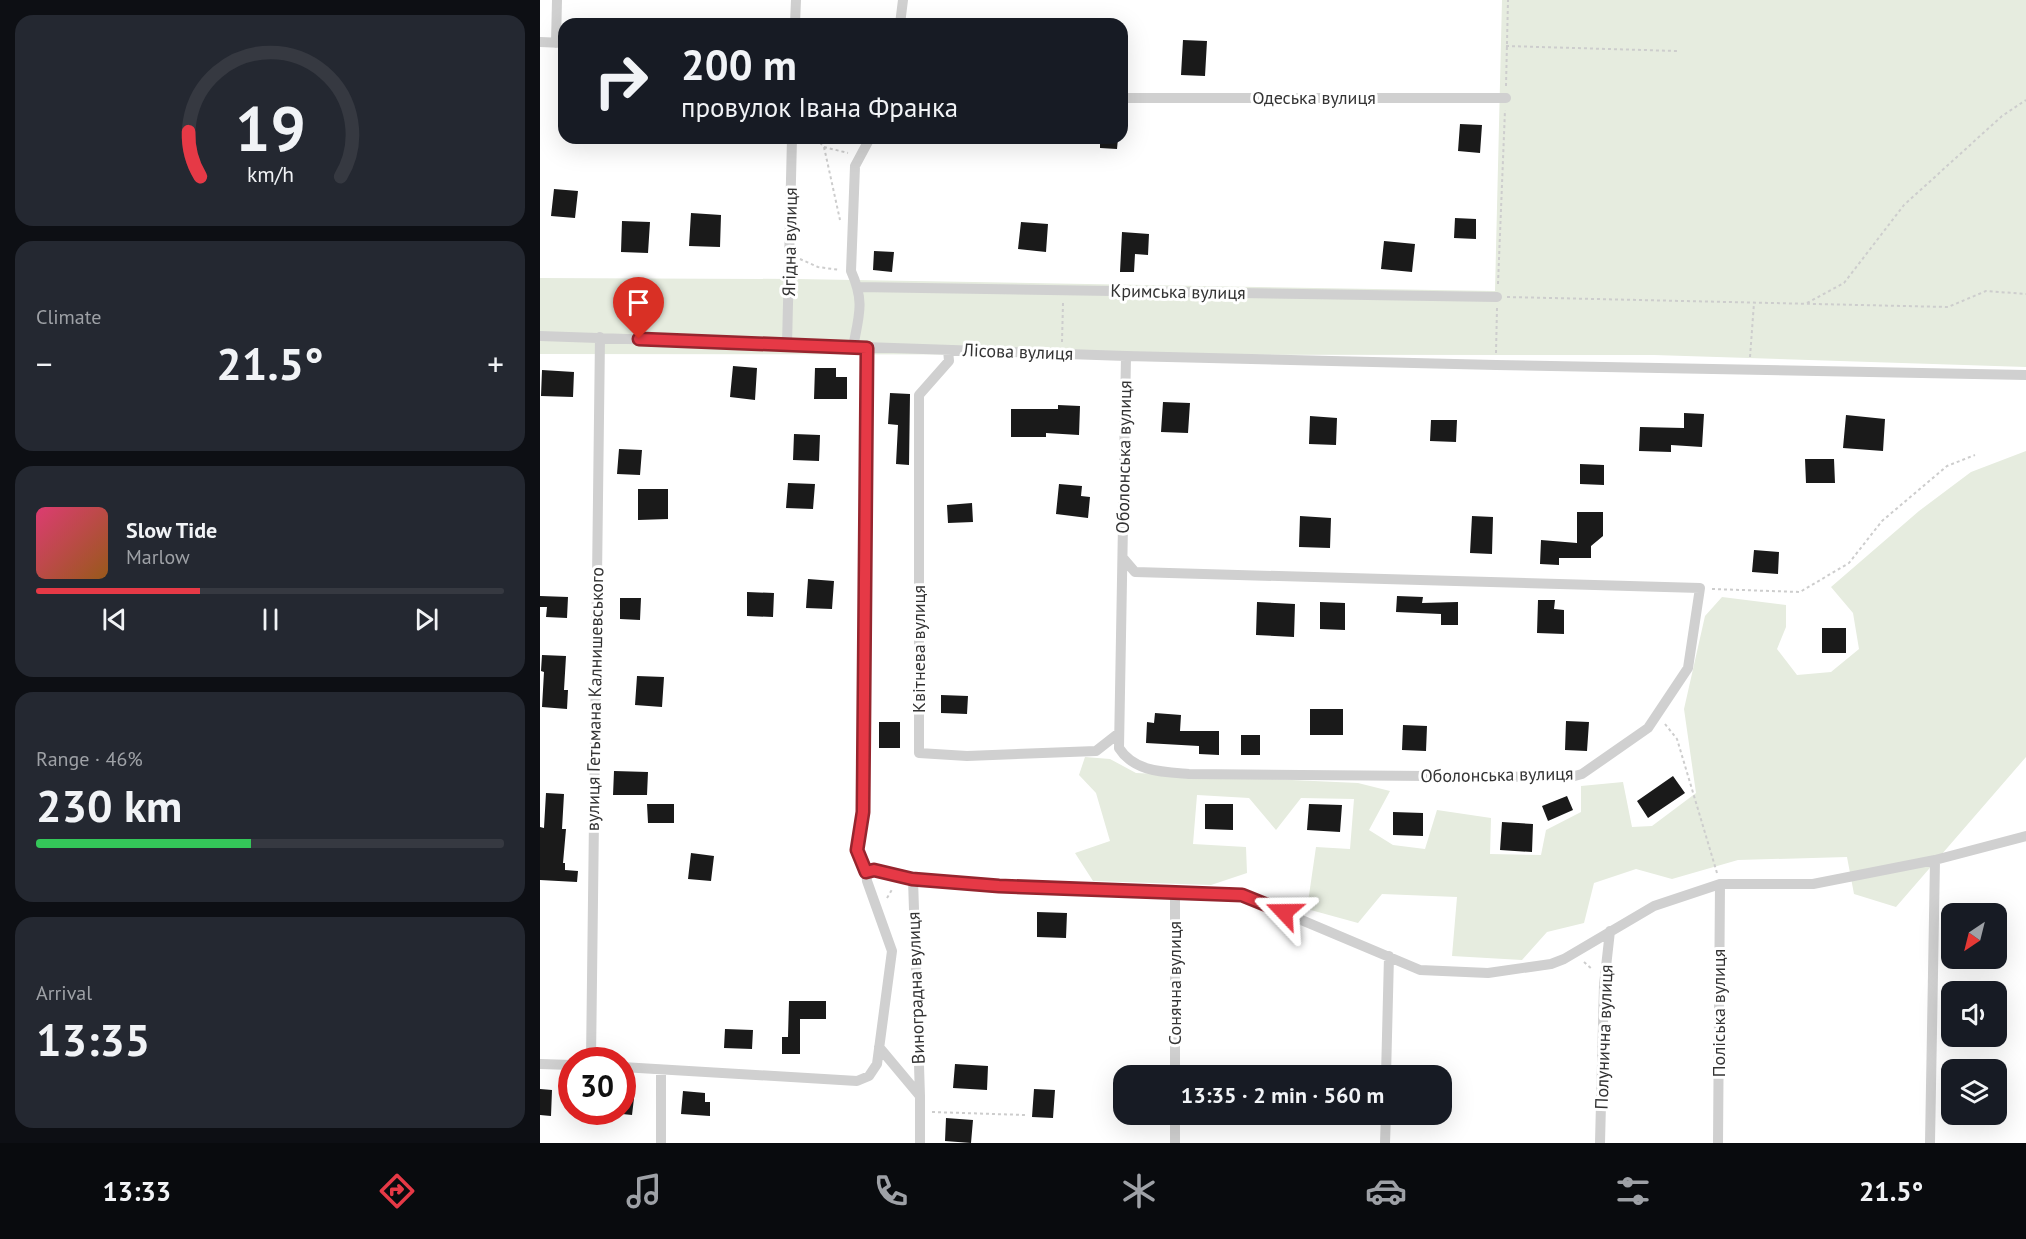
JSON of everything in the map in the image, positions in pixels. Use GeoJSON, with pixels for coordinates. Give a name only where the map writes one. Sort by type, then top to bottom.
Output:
{"type":"FeatureCollection","features":[{"type":"Feature","properties":{"kind":"street"},"geometry":{"type":"LineString","coordinates":[[557,0],[558,18]]}},
{"type":"Feature","properties":{"kind":"street"},"geometry":{"type":"LineString","coordinates":[[795,18],[796,0]]}},
{"type":"Feature","properties":{"kind":"street"},"geometry":{"type":"LineString","coordinates":[[901,18],[903,0]]}},
{"type":"Feature","properties":{"kind":"street"},"geometry":{"type":"LineString","coordinates":[[540,42],[558,43]]}},
{"type":"Feature","properties":{"kind":"street","name":"Одеська вулиця"},"geometry":{"type":"LineString","coordinates":[[1128,98],[1506,98]]}},
{"type":"Feature","properties":{"kind":"street","name":"Ягідна вулиця"},"geometry":{"type":"LineString","coordinates":[[787,345],[792,144]]}},
{"type":"Feature","properties":{"kind":"street"},"geometry":{"type":"LineString","coordinates":[[853,347],[861,305],[858,287],[851,271],[855,166],[867,144]]}},
{"type":"Feature","properties":{"kind":"street","name":"Кримська вулиця"},"geometry":{"type":"LineString","coordinates":[[858,287],[1497,297]]}},
{"type":"Feature","properties":{"kind":"street","name":"Лісова вулиця"},"geometry":{"type":"LineString","coordinates":[[540,336],[1126,356],[2026,375]]}},
{"type":"Feature","properties":{"kind":"street","name":"вулиця Гетьмана Калнишевського"},"geometry":{"type":"LineString","coordinates":[[591,1047],[600,337]]}},
{"type":"Feature","properties":{"kind":"street"},"geometry":{"type":"LineString","coordinates":[[636,1068],[857,1081],[869,1077],[877,1064],[892,951],[857,850],[863,812],[867,348]]}},
{"type":"Feature","properties":{"kind":"street","name":"Квітнева вулиця"},"geometry":{"type":"LineString","coordinates":[[948,350],[949,361],[919,395],[919,753],[968,756],[1096,751],[1119,733]]}},
{"type":"Feature","properties":{"kind":"street","name":"Оболонська вулиця"},"geometry":{"type":"LineString","coordinates":[[1123,558],[1136,572],[1700,588],[1688,668],[1648,728],[1589,770],[1571,777],[1189,774],[1158,771],[1133,764],[1124,757],[1119,748],[1126,356]]}},
{"type":"Feature","properties":{"kind":"street"},"geometry":{"type":"LineString","coordinates":[[866,872],[874,870],[908,878],[999,886],[1242,895],[1420,970],[1488,972],[1551,964],[1564,959],[1654,906],[1720,884],[1813,884],[1935,860],[2026,836]]}},
{"type":"Feature","properties":{"kind":"street"},"geometry":{"type":"LineString","coordinates":[[1930,1143],[1935,860]]}},
{"type":"Feature","properties":{"kind":"street","name":"Виноградна вулиця"},"geometry":{"type":"LineString","coordinates":[[908,878],[920,1096],[920,1143]]}},
{"type":"Feature","properties":{"kind":"street","name":"Поліська вулиця"},"geometry":{"type":"LineString","coordinates":[[1718,1143],[1720,884]]}},
{"type":"Feature","properties":{"kind":"street","name":"Сонячна вулиця"},"geometry":{"type":"LineString","coordinates":[[1175,891],[1175,1065]]}},
{"type":"Feature","properties":{"kind":"street","name":"Полунична вулиця"},"geometry":{"type":"LineString","coordinates":[[1600,1143],[1604,985],[1610,931]]}},
{"type":"Feature","properties":{"kind":"street"},"geometry":{"type":"LineString","coordinates":[[1386,1065],[1389,956]]}},
{"type":"Feature","properties":{"kind":"street","name":"Виноградна вулиця"},"geometry":{"type":"LineString","coordinates":[[879,1047],[920,1096]]}},
{"type":"Feature","properties":{"kind":"street"},"geometry":{"type":"LineString","coordinates":[[540,1064],[558,1065]]}},
{"type":"Feature","properties":{"kind":"street"},"geometry":{"type":"LineString","coordinates":[[661,1070],[661,1143]]}},
{"type":"Feature","properties":{"kind":"street"},"geometry":{"type":"LineString","coordinates":[[1175,1125],[1175,1143]]}},
{"type":"Feature","properties":{"kind":"street"},"geometry":{"type":"LineString","coordinates":[[1385,1143],[1386,1125]]}},
{"type":"Feature","properties":{"kind":"path"},"geometry":{"type":"LineString","coordinates":[[1496,365],[1508,0]]}},
{"type":"Feature","properties":{"kind":"path"},"geometry":{"type":"LineString","coordinates":[[1506,46],[1677,51]]}},
{"type":"Feature","properties":{"kind":"path"},"geometry":{"type":"LineString","coordinates":[[1804,304],[1844,283],[1904,205],[2002,116],[2026,100]]}},
{"type":"Feature","properties":{"kind":"path"},"geometry":{"type":"LineString","coordinates":[[821,144],[824,147],[841,226]]}},
{"type":"Feature","properties":{"kind":"path"},"geometry":{"type":"LineString","coordinates":[[824,147],[860,156]]}},
{"type":"Feature","properties":{"kind":"path"},"geometry":{"type":"LineString","coordinates":[[789,254],[818,267],[851,271]]}},
{"type":"Feature","properties":{"kind":"path"},"geometry":{"type":"LineString","coordinates":[[1062,354],[1063,290]]}},
{"type":"Feature","properties":{"kind":"path"},"geometry":{"type":"LineString","coordinates":[[1497,297],[1948,307],[1986,291],[2026,294]]}},
{"type":"Feature","properties":{"kind":"path"},"geometry":{"type":"LineString","coordinates":[[1749,369],[1754,303]]}},
{"type":"Feature","properties":{"kind":"path"},"geometry":{"type":"LineString","coordinates":[[1700,588],[1800,592],[1849,563],[1882,521],[1947,466],[1975,455]]}},
{"type":"Feature","properties":{"kind":"path"},"geometry":{"type":"LineString","coordinates":[[1657,714],[1677,739],[1720,884]]}},
{"type":"Feature","properties":{"kind":"path"},"geometry":{"type":"LineString","coordinates":[[886,907],[887,896],[908,878]]}},
{"type":"Feature","properties":{"kind":"path"},"geometry":{"type":"LineString","coordinates":[[1564,959],[1581,960],[1604,985]]}},
{"type":"Feature","properties":{"kind":"path"},"geometry":{"type":"LineString","coordinates":[[920,1112],[1025,1115]]}},
{"type":"Feature","properties":{"kind":"shaded area"},"geometry":{"type":"Polygon","coordinates":[[[1502,0],[2026,0],[2026,367],[1654,355],[540,354],[540,278],[796,279],[1495,291],[1502,0]]]}},
{"type":"Feature","properties":{"kind":"shaded area"},"geometry":{"type":"Polygon","coordinates":[[[2026,451],[2026,757],[1896,907],[1854,894],[1847,857],[1738,860],[1672,879],[1636,869],[1594,883],[1584,923],[1547,932],[1522,960],[1452,956],[1457,897],[1382,894],[1358,923],[1307,909],[1316,847],[1350,849],[1354,799],[1301,798],[1276,830],[1249,798],[1197,795],[1193,844],[1246,847],[1247,873],[1211,885],[1093,881],[1075,853],[1110,841],[1096,793],[1079,775],[1085,757],[1110,759],[1136,773],[1358,783],[1390,791],[1369,830],[1393,845],[1425,849],[1437,810],[1491,818],[1490,854],[1541,855],[1546,830],[1581,812],[1581,786],[1623,782],[1632,827],[1652,826],[1696,793],[1684,709],[1705,616],[1722,597],[1786,605],[1786,627],[1777,649],[1797,675],[1831,672],[1859,649],[1853,613],[1831,587],[1919,511],[1971,472],[2026,451]]]}},
{"type":"Feature","properties":{"kind":"building"},"geometry":{"type":"Polygon","coordinates":[[[1183,40],[1207,41],[1205,76],[1181,75],[1183,40]]]}},
{"type":"Feature","properties":{"kind":"building"},"geometry":{"type":"Polygon","coordinates":[[[1460,124],[1482,125],[1480,153],[1458,151],[1460,124]]]}},
{"type":"Feature","properties":{"kind":"building"},"geometry":{"type":"Polygon","coordinates":[[[1100,144],[1117,144],[1117,149],[1100,148],[1100,144]]]}},
{"type":"Feature","properties":{"kind":"building"},"geometry":{"type":"Polygon","coordinates":[[[554,189],[578,191],[575,218],[551,216],[554,189]]]}},
{"type":"Feature","properties":{"kind":"building"},"geometry":{"type":"Polygon","coordinates":[[[691,213],[721,215],[720,247],[689,246],[691,213]]]}},
{"type":"Feature","properties":{"kind":"building"},"geometry":{"type":"Polygon","coordinates":[[[1455,218],[1476,219],[1476,239],[1454,238],[1455,218]]]}},
{"type":"Feature","properties":{"kind":"building"},"geometry":{"type":"Polygon","coordinates":[[[622,221],[650,222],[648,253],[621,252],[622,221]]]}},
{"type":"Feature","properties":{"kind":"building"},"geometry":{"type":"Polygon","coordinates":[[[1021,222],[1048,224],[1046,252],[1018,249],[1021,222]]]}},
{"type":"Feature","properties":{"kind":"building"},"geometry":{"type":"Polygon","coordinates":[[[1122,232],[1149,234],[1148,255],[1135,254],[1134,272],[1120,272],[1122,232]]]}},
{"type":"Feature","properties":{"kind":"building"},"geometry":{"type":"Polygon","coordinates":[[[1384,241],[1415,244],[1412,272],[1381,269],[1384,241]]]}},
{"type":"Feature","properties":{"kind":"building"},"geometry":{"type":"Polygon","coordinates":[[[874,251],[894,252],[892,272],[873,270],[874,251]]]}},
{"type":"Feature","properties":{"kind":"building"},"geometry":{"type":"Polygon","coordinates":[[[733,366],[757,368],[755,400],[730,397],[733,366]]]}},
{"type":"Feature","properties":{"kind":"building"},"geometry":{"type":"Polygon","coordinates":[[[815,368],[836,368],[836,377],[847,377],[847,399],[814,399],[815,368]]]}},
{"type":"Feature","properties":{"kind":"building"},"geometry":{"type":"Polygon","coordinates":[[[542,370],[574,372],[573,397],[541,396],[542,370]]]}},
{"type":"Feature","properties":{"kind":"building"},"geometry":{"type":"Polygon","coordinates":[[[890,393],[910,394],[909,465],[896,464],[898,425],[888,424],[890,393]]]}},
{"type":"Feature","properties":{"kind":"building"},"geometry":{"type":"Polygon","coordinates":[[[1163,402],[1190,403],[1188,433],[1161,432],[1163,402]]]}},
{"type":"Feature","properties":{"kind":"building"},"geometry":{"type":"Polygon","coordinates":[[[1058,405],[1080,406],[1079,435],[1046,433],[1046,437],[1011,437],[1011,409],[1058,409],[1058,405]]]}},
{"type":"Feature","properties":{"kind":"building"},"geometry":{"type":"Polygon","coordinates":[[[1684,413],[1704,414],[1702,447],[1671,445],[1671,452],[1639,451],[1640,427],[1684,428],[1684,413]]]}},
{"type":"Feature","properties":{"kind":"building"},"geometry":{"type":"Polygon","coordinates":[[[1846,415],[1885,419],[1883,451],[1843,448],[1846,415]]]}},
{"type":"Feature","properties":{"kind":"building"},"geometry":{"type":"Polygon","coordinates":[[[1310,416],[1337,418],[1336,445],[1309,444],[1310,416]]]}},
{"type":"Feature","properties":{"kind":"building"},"geometry":{"type":"Polygon","coordinates":[[[1431,420],[1457,420],[1456,442],[1430,441],[1431,420]]]}},
{"type":"Feature","properties":{"kind":"building"},"geometry":{"type":"Polygon","coordinates":[[[794,434],[820,435],[819,461],[793,460],[794,434]]]}},
{"type":"Feature","properties":{"kind":"building"},"geometry":{"type":"Polygon","coordinates":[[[619,449],[642,450],[640,475],[617,474],[619,449]]]}},
{"type":"Feature","properties":{"kind":"building"},"geometry":{"type":"Polygon","coordinates":[[[1805,459],[1834,459],[1835,483],[1806,483],[1805,459]]]}},
{"type":"Feature","properties":{"kind":"building"},"geometry":{"type":"Polygon","coordinates":[[[1580,464],[1604,465],[1604,485],[1580,484],[1580,464]]]}},
{"type":"Feature","properties":{"kind":"building"},"geometry":{"type":"Polygon","coordinates":[[[788,483],[815,484],[813,509],[786,508],[788,483]]]}},
{"type":"Feature","properties":{"kind":"building"},"geometry":{"type":"Polygon","coordinates":[[[1059,484],[1082,486],[1081,496],[1090,497],[1088,518],[1056,514],[1059,484]]]}},
{"type":"Feature","properties":{"kind":"building"},"geometry":{"type":"Polygon","coordinates":[[[638,489],[668,489],[668,519],[638,520],[638,489]]]}},
{"type":"Feature","properties":{"kind":"building"},"geometry":{"type":"Polygon","coordinates":[[[972,503],[973,522],[948,523],[947,505],[972,503]]]}},
{"type":"Feature","properties":{"kind":"building"},"geometry":{"type":"Polygon","coordinates":[[[1577,512],[1603,512],[1603,536],[1591,546],[1591,558],[1559,558],[1559,565],[1540,564],[1541,540],[1577,543],[1577,512]]]}},
{"type":"Feature","properties":{"kind":"building"},"geometry":{"type":"Polygon","coordinates":[[[1300,516],[1331,518],[1330,548],[1299,547],[1300,516]]]}},
{"type":"Feature","properties":{"kind":"building"},"geometry":{"type":"Polygon","coordinates":[[[1472,516],[1493,517],[1492,554],[1470,553],[1472,516]]]}},
{"type":"Feature","properties":{"kind":"building"},"geometry":{"type":"Polygon","coordinates":[[[1754,550],[1779,552],[1778,574],[1752,572],[1754,550]]]}},
{"type":"Feature","properties":{"kind":"building"},"geometry":{"type":"Polygon","coordinates":[[[808,579],[834,581],[832,609],[806,608],[808,579]]]}},
{"type":"Feature","properties":{"kind":"building"},"geometry":{"type":"Polygon","coordinates":[[[747,592],[774,593],[773,617],[747,616],[747,592]]]}},
{"type":"Feature","properties":{"kind":"building"},"geometry":{"type":"Polygon","coordinates":[[[540,596],[568,597],[567,618],[546,617],[547,607],[540,607],[540,596]]]}},
{"type":"Feature","properties":{"kind":"building"},"geometry":{"type":"Polygon","coordinates":[[[1397,596],[1423,597],[1422,603],[1458,602],[1458,625],[1441,625],[1441,614],[1396,612],[1397,596]]]}},
{"type":"Feature","properties":{"kind":"building"},"geometry":{"type":"Polygon","coordinates":[[[620,598],[641,598],[640,620],[620,619],[620,598]]]}},
{"type":"Feature","properties":{"kind":"building"},"geometry":{"type":"Polygon","coordinates":[[[1538,600],[1555,600],[1554,609],[1564,610],[1564,634],[1537,633],[1538,600]]]}},
{"type":"Feature","properties":{"kind":"building"},"geometry":{"type":"Polygon","coordinates":[[[1257,602],[1295,604],[1294,637],[1256,635],[1257,602]]]}},
{"type":"Feature","properties":{"kind":"building"},"geometry":{"type":"Polygon","coordinates":[[[1320,602],[1345,603],[1345,630],[1320,629],[1320,602]]]}},
{"type":"Feature","properties":{"kind":"building"},"geometry":{"type":"Polygon","coordinates":[[[1822,628],[1846,628],[1846,653],[1822,653],[1822,628]]]}},
{"type":"Feature","properties":{"kind":"building"},"geometry":{"type":"Polygon","coordinates":[[[542,655],[566,656],[564,690],[568,690],[567,709],[542,707],[544,672],[541,671],[542,655]]]}},
{"type":"Feature","properties":{"kind":"building"},"geometry":{"type":"Polygon","coordinates":[[[637,676],[664,677],[662,707],[635,705],[637,676]]]}},
{"type":"Feature","properties":{"kind":"building"},"geometry":{"type":"Polygon","coordinates":[[[941,695],[968,696],[967,714],[941,713],[941,695]]]}},
{"type":"Feature","properties":{"kind":"building"},"geometry":{"type":"Polygon","coordinates":[[[1310,709],[1343,709],[1343,735],[1310,735],[1310,709]]]}},
{"type":"Feature","properties":{"kind":"building"},"geometry":{"type":"Polygon","coordinates":[[[1155,713],[1181,715],[1180,731],[1219,731],[1219,755],[1199,754],[1199,746],[1146,743],[1147,722],[1154,723],[1155,713]]]}},
{"type":"Feature","properties":{"kind":"building"},"geometry":{"type":"Polygon","coordinates":[[[1566,721],[1589,722],[1587,751],[1565,750],[1566,721]]]}},
{"type":"Feature","properties":{"kind":"building"},"geometry":{"type":"Polygon","coordinates":[[[879,722],[900,722],[900,748],[879,748],[879,722]]]}},
{"type":"Feature","properties":{"kind":"building"},"geometry":{"type":"Polygon","coordinates":[[[1403,725],[1427,726],[1426,751],[1402,750],[1403,725]]]}},
{"type":"Feature","properties":{"kind":"building"},"geometry":{"type":"Polygon","coordinates":[[[1241,735],[1260,735],[1260,755],[1241,755],[1241,735]]]}},
{"type":"Feature","properties":{"kind":"building"},"geometry":{"type":"Polygon","coordinates":[[[614,771],[648,772],[647,795],[613,795],[614,771]]]}},
{"type":"Feature","properties":{"kind":"building"},"geometry":{"type":"Polygon","coordinates":[[[1673,776],[1685,793],[1648,818],[1637,801],[1673,776]]]}},
{"type":"Feature","properties":{"kind":"building"},"geometry":{"type":"Polygon","coordinates":[[[546,793],[564,794],[562,829],[566,829],[563,863],[565,863],[565,870],[578,871],[577,882],[540,880],[540,827],[544,828],[546,793]]]}},
{"type":"Feature","properties":{"kind":"building"},"geometry":{"type":"Polygon","coordinates":[[[1567,796],[1573,810],[1548,821],[1542,806],[1567,796]]]}},
{"type":"Feature","properties":{"kind":"building"},"geometry":{"type":"Polygon","coordinates":[[[647,804],[674,804],[674,823],[648,823],[647,804]]]}},
{"type":"Feature","properties":{"kind":"building"},"geometry":{"type":"Polygon","coordinates":[[[1205,804],[1233,804],[1233,830],[1205,829],[1205,804]]]}},
{"type":"Feature","properties":{"kind":"building"},"geometry":{"type":"Polygon","coordinates":[[[1309,804],[1342,805],[1340,832],[1307,830],[1309,804]]]}},
{"type":"Feature","properties":{"kind":"building"},"geometry":{"type":"Polygon","coordinates":[[[1393,812],[1423,813],[1423,836],[1393,835],[1393,812]]]}},
{"type":"Feature","properties":{"kind":"building"},"geometry":{"type":"Polygon","coordinates":[[[1502,822],[1533,824],[1532,852],[1500,850],[1502,822]]]}},
{"type":"Feature","properties":{"kind":"building"},"geometry":{"type":"Polygon","coordinates":[[[691,853],[714,856],[711,881],[688,879],[691,853]]]}},
{"type":"Feature","properties":{"kind":"building"},"geometry":{"type":"Polygon","coordinates":[[[1037,912],[1067,913],[1066,938],[1037,937],[1037,912]]]}},
{"type":"Feature","properties":{"kind":"building"},"geometry":{"type":"Polygon","coordinates":[[[789,1001],[826,1001],[826,1019],[800,1019],[800,1054],[782,1054],[782,1037],[788,1037],[789,1001]]]}},
{"type":"Feature","properties":{"kind":"building"},"geometry":{"type":"Polygon","coordinates":[[[725,1029],[753,1030],[752,1049],[724,1048],[725,1029]]]}},
{"type":"Feature","properties":{"kind":"building"},"geometry":{"type":"Polygon","coordinates":[[[955,1064],[988,1066],[987,1090],[953,1088],[955,1064]]]}},
{"type":"Feature","properties":{"kind":"building"},"geometry":{"type":"Polygon","coordinates":[[[540,1089],[552,1090],[551,1116],[540,1115],[540,1089]]]}},
{"type":"Feature","properties":{"kind":"building"},"geometry":{"type":"Polygon","coordinates":[[[1034,1089],[1055,1090],[1053,1118],[1032,1117],[1034,1089]]]}},
{"type":"Feature","properties":{"kind":"building"},"geometry":{"type":"Polygon","coordinates":[[[683,1091],[705,1093],[705,1102],[710,1102],[710,1116],[681,1114],[683,1091]]]}},
{"type":"Feature","properties":{"kind":"building"},"geometry":{"type":"Polygon","coordinates":[[[946,1118],[973,1120],[971,1143],[945,1141],[946,1118]]]}},
{"type":"Feature","properties":{"kind":"route"},"geometry":{"type":"LineString","coordinates":[[639,339],[867,348],[863,812],[857,850],[866,872],[874,870],[912,879],[999,886],[1242,895],[1284,912]]}}]}
